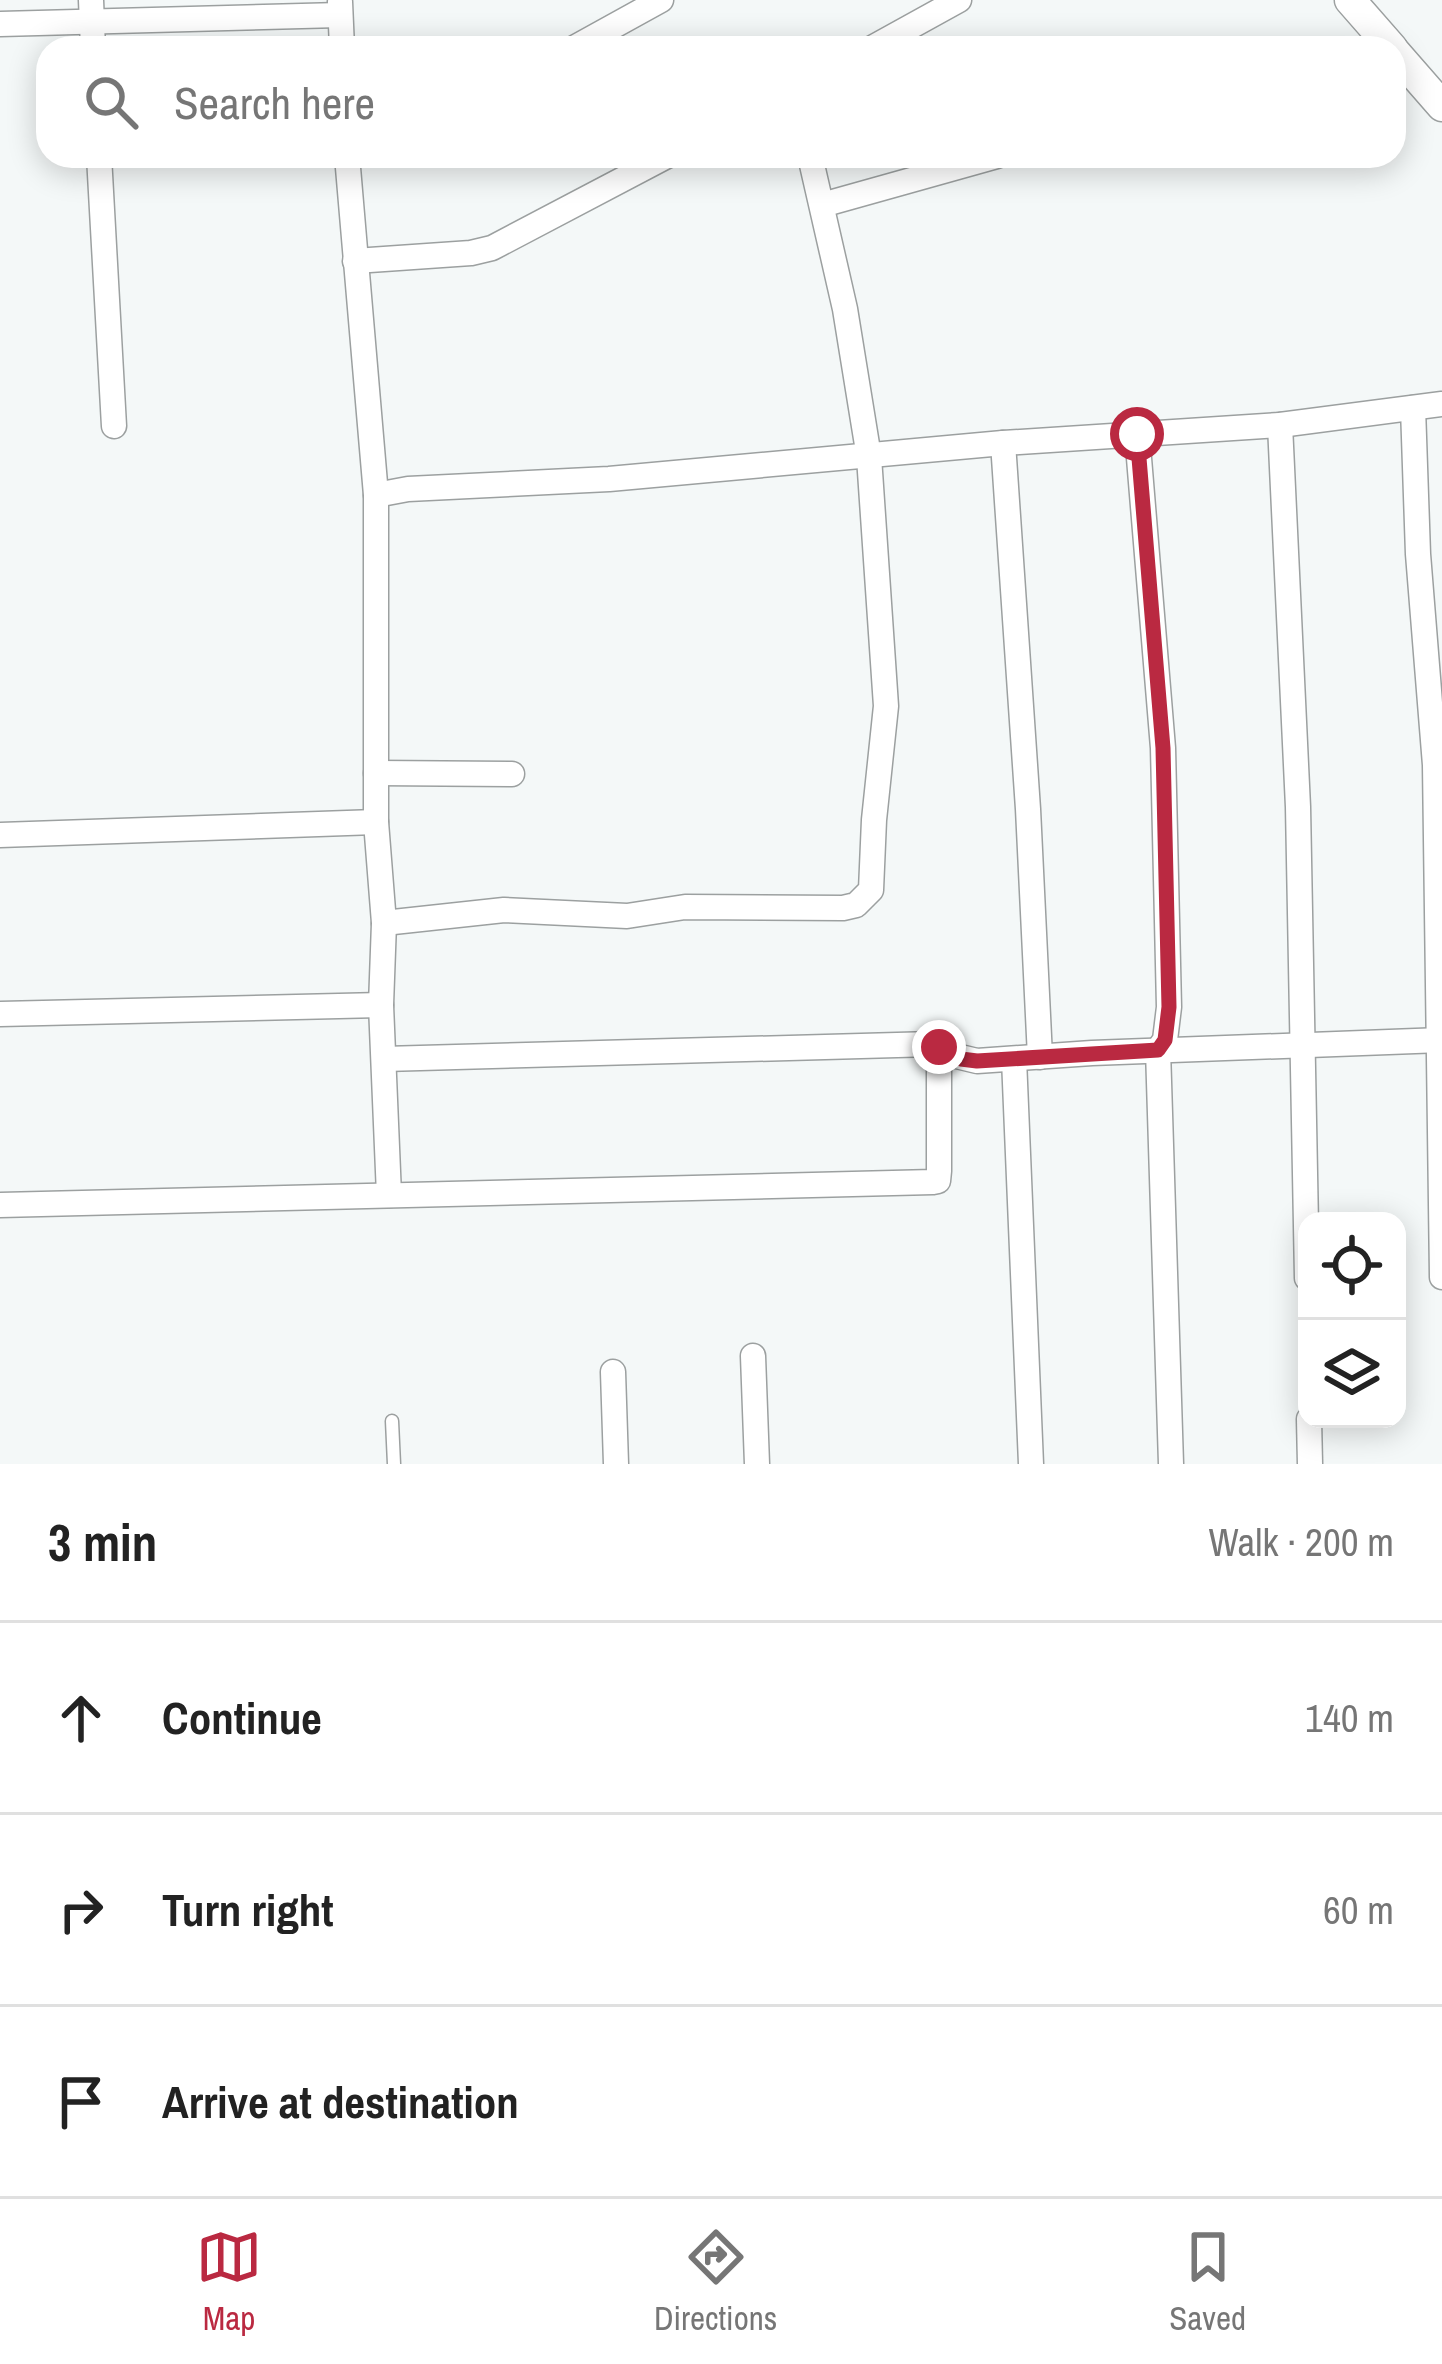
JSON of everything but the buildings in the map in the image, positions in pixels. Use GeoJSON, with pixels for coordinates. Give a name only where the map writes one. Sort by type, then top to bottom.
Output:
{"type":"FeatureCollection","features":[{"type":"Feature","properties":{"kind":"street"},"geometry":{"type":"LineString","coordinates":[[596,36],[662,0]]}},
{"type":"Feature","properties":{"kind":"street"},"geometry":{"type":"LineString","coordinates":[[894,36],[959,0]]}},
{"type":"Feature","properties":{"kind":"street"},"geometry":{"type":"LineString","coordinates":[[1350,0],[1382,36]]}},
{"type":"Feature","properties":{"kind":"street"},"geometry":{"type":"LineString","coordinates":[[0,24],[91,10],[340,8]]}},
{"type":"Feature","properties":{"kind":"street"},"geometry":{"type":"LineString","coordinates":[[1406,64],[1442,106]]}},
{"type":"Feature","properties":{"kind":"street"},"geometry":{"type":"LineString","coordinates":[[100,168],[114,426]]}},
{"type":"Feature","properties":{"kind":"street"},"geometry":{"type":"LineString","coordinates":[[348,168],[376,495],[376,822],[384,922],[389,1196]]}},
{"type":"Feature","properties":{"kind":"street"},"geometry":{"type":"LineString","coordinates":[[355,261],[492,248],[644,168]]}},
{"type":"Feature","properties":{"kind":"street"},"geometry":{"type":"LineString","coordinates":[[384,922],[504,910],[627,916],[685,907],[843,908],[856,905],[871,890],[886,706],[869,457],[844,309],[813,168]]}},
{"type":"Feature","properties":{"kind":"street"},"geometry":{"type":"LineString","coordinates":[[822,205],[955,168]]}},
{"type":"Feature","properties":{"kind":"street"},"geometry":{"type":"LineString","coordinates":[[376,495],[1280,425],[1442,404]]}},
{"type":"Feature","properties":{"kind":"street"},"geometry":{"type":"LineString","coordinates":[[1413,408],[1418,554],[1436,765],[1442,1277]]}},
{"type":"Feature","properties":{"kind":"street"},"geometry":{"type":"LineString","coordinates":[[1280,425],[1298,807],[1306,1212]]}},
{"type":"Feature","properties":{"kind":"street"},"geometry":{"type":"LineString","coordinates":[[1137,434],[1163,748],[1169,1007],[1165,1040],[1158,1050],[1171,1464]]}},
{"type":"Feature","properties":{"kind":"street"},"geometry":{"type":"LineString","coordinates":[[1003,443],[1028,809],[1030,1464]]}},
{"type":"Feature","properties":{"kind":"street"},"geometry":{"type":"LineString","coordinates":[[376,773],[512,774]]}},
{"type":"Feature","properties":{"kind":"street"},"geometry":{"type":"LineString","coordinates":[[0,835],[376,822]]}},
{"type":"Feature","properties":{"kind":"street"},"geometry":{"type":"LineString","coordinates":[[0,1013],[382,1005]]}},
{"type":"Feature","properties":{"kind":"street"},"geometry":{"type":"LineString","coordinates":[[384,1059],[933,1044],[961,1059],[1027,1058],[1440,1040]]}},
{"type":"Feature","properties":{"kind":"street"},"geometry":{"type":"LineString","coordinates":[[0,1205],[934,1182],[939,1171],[939,1047]]}},
{"type":"Feature","properties":{"kind":"street"},"geometry":{"type":"LineString","coordinates":[[753,1356],[757,1464]]}},
{"type":"Feature","properties":{"kind":"street"},"geometry":{"type":"LineString","coordinates":[[613,1372],[616,1464]]}},
{"type":"Feature","properties":{"kind":"street"},"geometry":{"type":"LineString","coordinates":[[1309,1428],[1310,1464]]}},
{"type":"Feature","properties":{"kind":"lane"},"geometry":{"type":"LineString","coordinates":[[392,1421],[394,1464]]}},
{"type":"Feature","properties":{"kind":"route"},"geometry":{"type":"LineString","coordinates":[[939,1047],[961,1059],[977,1061],[1158,1050],[1165,1040],[1169,1007],[1163,748],[1137,434]]}}]}
